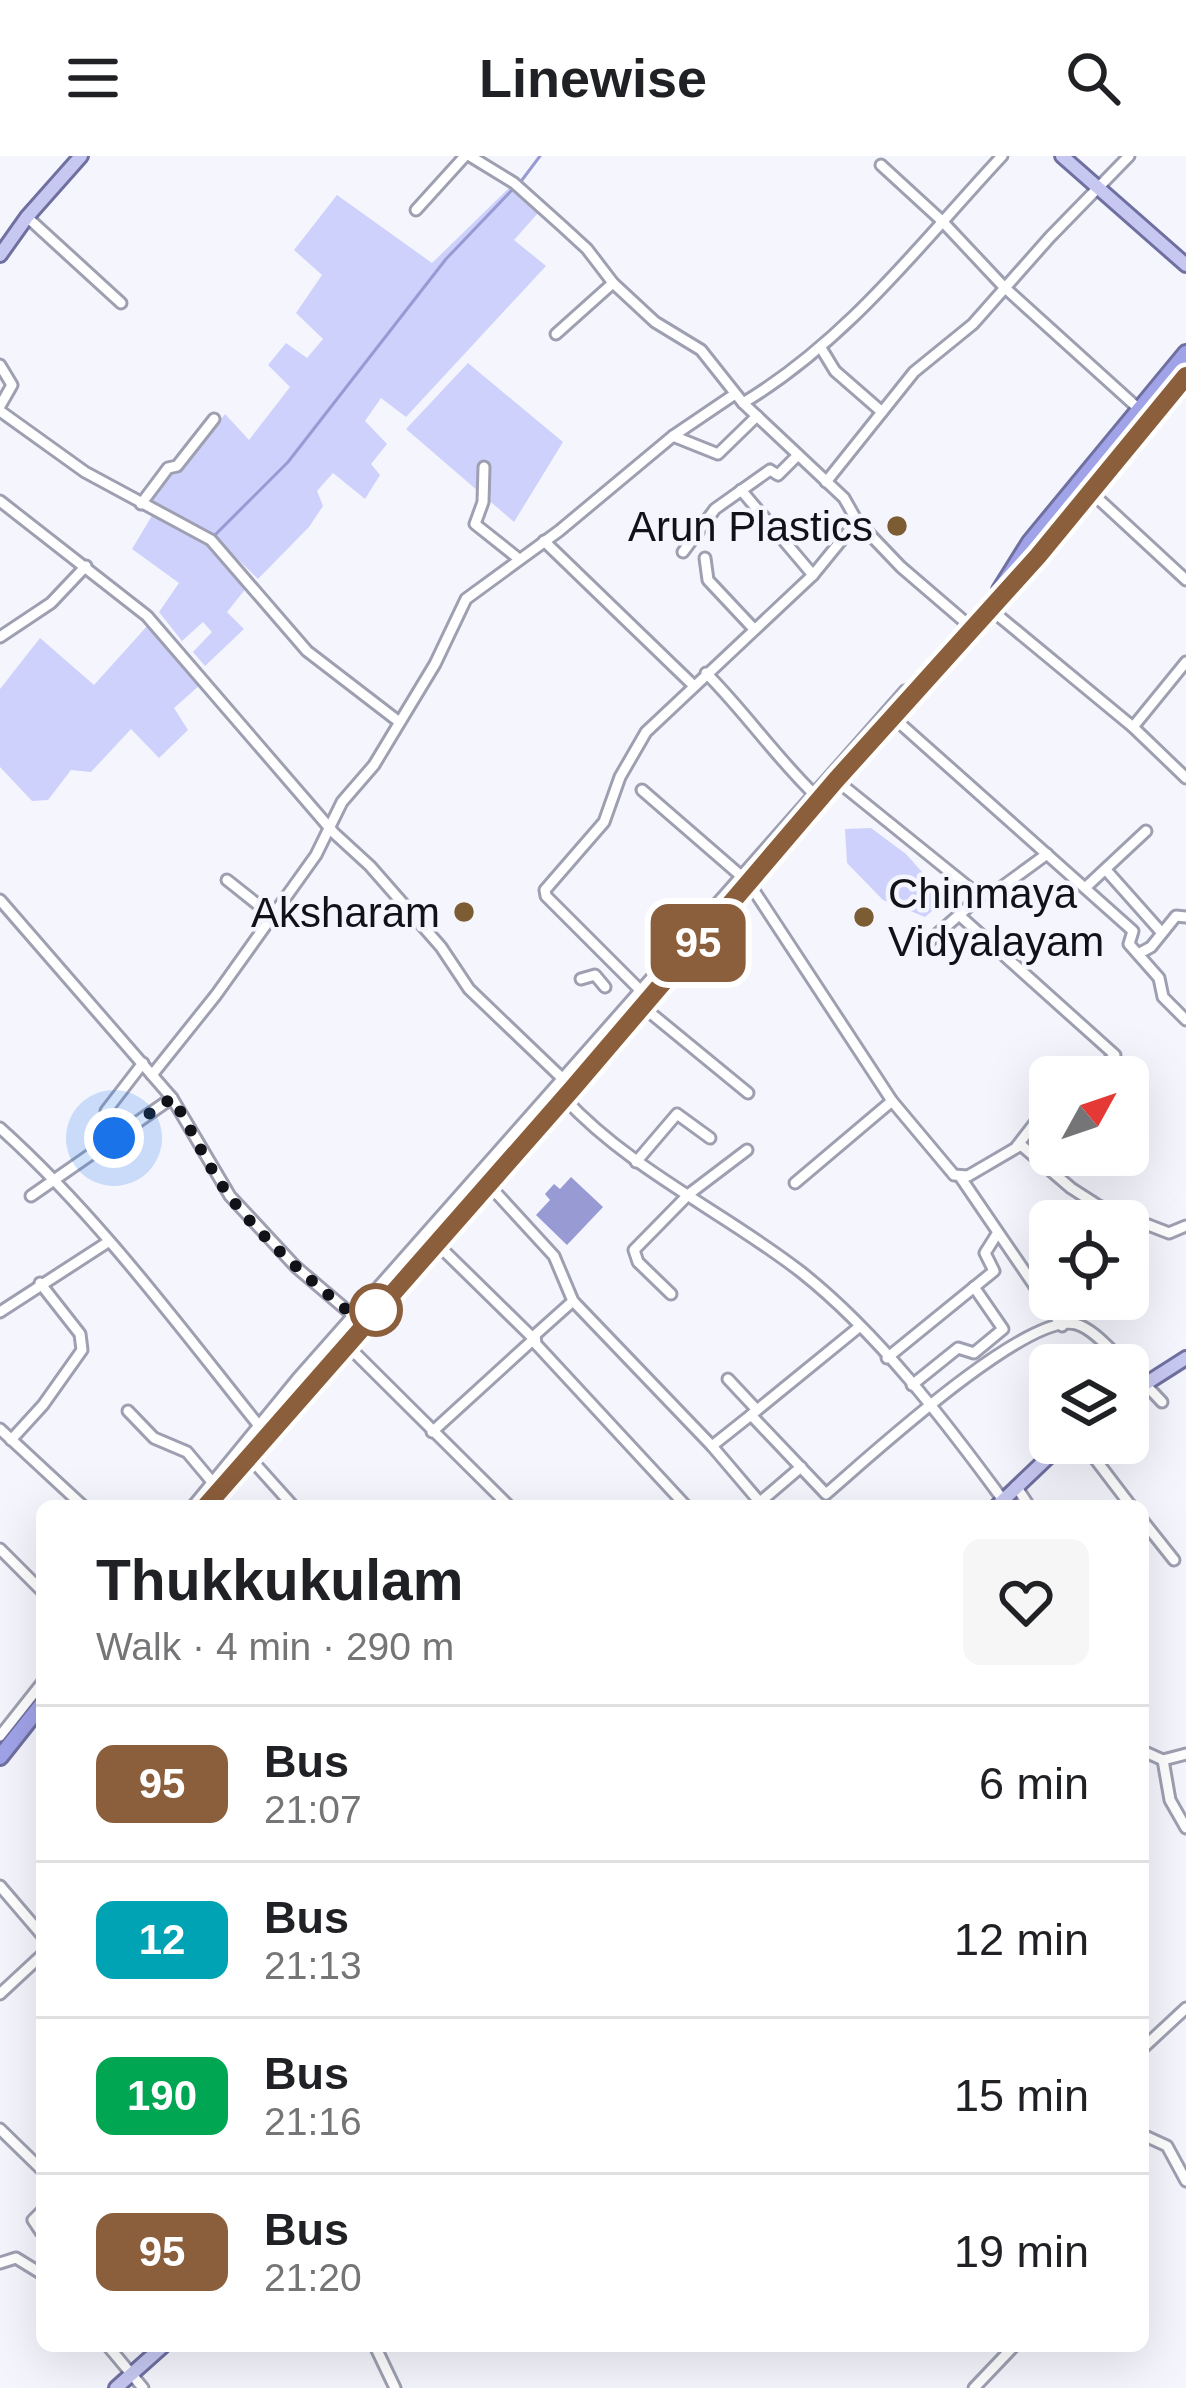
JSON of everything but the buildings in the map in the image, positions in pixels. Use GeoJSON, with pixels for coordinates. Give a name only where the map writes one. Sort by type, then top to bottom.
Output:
{"type":"FeatureCollection","features":[{"type":"Feature","properties":{"kind":"highway"},"geometry":{"type":"LineString","coordinates":[[990,606],[1030,542],[1186,353]]}},
{"type":"Feature","properties":{"kind":"highway"},"geometry":{"type":"LineString","coordinates":[[209,1500],[216,1486],[249,1457],[262,1431],[348,1346],[358,1320],[487,1183],[745,879],[928,683],[1186,376]]}},
{"type":"Feature","properties":{"kind":"highway"},"geometry":{"type":"LineString","coordinates":[[0,1757],[36,1714]]}},
{"type":"Feature","properties":{"kind":"main road"},"geometry":{"type":"LineString","coordinates":[[0,255],[81,156]]}},
{"type":"Feature","properties":{"kind":"main road"},"geometry":{"type":"LineString","coordinates":[[1062,156],[1186,265]]}},
{"type":"Feature","properties":{"kind":"main road"},"geometry":{"type":"LineString","coordinates":[[1149,1382],[1186,1358]]}},
{"type":"Feature","properties":{"kind":"main road"},"geometry":{"type":"LineString","coordinates":[[1003,1500],[1040,1464]]}},
{"type":"Feature","properties":{"kind":"main road"},"geometry":{"type":"LineString","coordinates":[[116,2388],[156,2352]]}},
{"type":"Feature","properties":{"kind":"street"},"geometry":{"type":"LineString","coordinates":[[416,210],[467,156],[514,183],[587,249],[613,284],[655,322],[701,350],[739,399],[853,509],[857,520],[901,567],[972,628]]}},
{"type":"Feature","properties":{"kind":"street"},"geometry":{"type":"LineString","coordinates":[[152,1075],[316,855],[329,823],[374,765],[435,664],[466,599],[673,436],[784,379],[875,297],[1002,156]]}},
{"type":"Feature","properties":{"kind":"street"},"geometry":{"type":"LineString","coordinates":[[826,482],[914,372],[973,324],[1129,156]]}},
{"type":"Feature","properties":{"kind":"street"},"geometry":{"type":"LineString","coordinates":[[880,166],[1140,410]]}},
{"type":"Feature","properties":{"kind":"street"},"geometry":{"type":"LineString","coordinates":[[27,217],[121,302]]}},
{"type":"Feature","properties":{"kind":"street"},"geometry":{"type":"LineString","coordinates":[[556,334],[613,284]]}},
{"type":"Feature","properties":{"kind":"street"},"geometry":{"type":"LineString","coordinates":[[821,348],[835,370],[882,412]]}},
{"type":"Feature","properties":{"kind":"street"},"geometry":{"type":"LineString","coordinates":[[0,365],[12,385],[0,408],[85,472],[200,533],[224,551],[307,651],[398,721]]}},
{"type":"Feature","properties":{"kind":"street"},"geometry":{"type":"LineString","coordinates":[[673,436],[718,454],[757,416]]}},
{"type":"Feature","properties":{"kind":"street"},"geometry":{"type":"LineString","coordinates":[[141,504],[214,419]]}},
{"type":"Feature","properties":{"kind":"street"},"geometry":{"type":"LineString","coordinates":[[682,552],[715,509],[770,470],[778,475],[798,455]]}},
{"type":"Feature","properties":{"kind":"street"},"geometry":{"type":"LineString","coordinates":[[484,467],[483,502],[475,524],[519,559]]}},
{"type":"Feature","properties":{"kind":"street"},"geometry":{"type":"LineString","coordinates":[[741,490],[813,575]]}},
{"type":"Feature","properties":{"kind":"street"},"geometry":{"type":"LineString","coordinates":[[1092,493],[1186,580]]}},
{"type":"Feature","properties":{"kind":"street"},"geometry":{"type":"LineString","coordinates":[[0,501],[147,616],[441,947],[470,989],[636,1162],[805,1275],[859,1327],[930,1404],[998,1500]]}},
{"type":"Feature","properties":{"kind":"street"},"geometry":{"type":"LineString","coordinates":[[748,1093],[643,998],[544,893],[604,822],[620,777],[646,732],[813,575],[857,520]]}},
{"type":"Feature","properties":{"kind":"street"},"geometry":{"type":"LineString","coordinates":[[544,542],[693,685]]}},
{"type":"Feature","properties":{"kind":"street"},"geometry":{"type":"LineString","coordinates":[[705,558],[708,580],[753,628]]}},
{"type":"Feature","properties":{"kind":"street"},"geometry":{"type":"LineString","coordinates":[[0,637],[51,602],[86,566]]}},
{"type":"Feature","properties":{"kind":"street"},"geometry":{"type":"LineString","coordinates":[[990,606],[1186,778]]}},
{"type":"Feature","properties":{"kind":"street"},"geometry":{"type":"LineString","coordinates":[[1133,727],[1186,662]]}},
{"type":"Feature","properties":{"kind":"street"},"geometry":{"type":"LineString","coordinates":[[706,673],[814,794]]}},
{"type":"Feature","properties":{"kind":"street"},"geometry":{"type":"LineString","coordinates":[[745,879],[905,692],[928,683]]}},
{"type":"Feature","properties":{"kind":"street"},"geometry":{"type":"LineString","coordinates":[[895,719],[1133,931],[1129,944],[1159,978],[1163,997],[1186,1020]]}},
{"type":"Feature","properties":{"kind":"street"},"geometry":{"type":"LineString","coordinates":[[836,780],[971,890],[995,892],[1047,854]]}},
{"type":"Feature","properties":{"kind":"street"},"geometry":{"type":"LineString","coordinates":[[642,790],[745,879],[892,1101],[961,1178],[1062,1326]]}},
{"type":"Feature","properties":{"kind":"street"},"geometry":{"type":"LineString","coordinates":[[1085,888],[1146,831]]}},
{"type":"Feature","properties":{"kind":"street"},"geometry":{"type":"LineString","coordinates":[[1106,870],[1162,933]]}},
{"type":"Feature","properties":{"kind":"street"},"geometry":{"type":"LineString","coordinates":[[227,880],[271,915]]}},
{"type":"Feature","properties":{"kind":"street"},"geometry":{"type":"LineString","coordinates":[[926,944],[983,893]]}},
{"type":"Feature","properties":{"kind":"street"},"geometry":{"type":"LineString","coordinates":[[0,900],[172,1098],[230,1196],[296,1267],[358,1320]]}},
{"type":"Feature","properties":{"kind":"street"},"geometry":{"type":"LineString","coordinates":[[959,915],[1114,1056]]}},
{"type":"Feature","properties":{"kind":"street"},"geometry":{"type":"LineString","coordinates":[[1138,955],[1177,916],[1186,917]]}},
{"type":"Feature","properties":{"kind":"street"},"geometry":{"type":"LineString","coordinates":[[581,979],[595,975],[604,987]]}},
{"type":"Feature","properties":{"kind":"street"},"geometry":{"type":"LineString","coordinates":[[114,1138],[106,1111],[142,1064]]}},
{"type":"Feature","properties":{"kind":"street"},"geometry":{"type":"LineString","coordinates":[[200,1500],[567,1089]]}},
{"type":"Feature","properties":{"kind":"street"},"geometry":{"type":"LineString","coordinates":[[31,1196],[172,1098]]}},
{"type":"Feature","properties":{"kind":"street"},"geometry":{"type":"LineString","coordinates":[[795,1183],[892,1101]]}},
{"type":"Feature","properties":{"kind":"street"},"geometry":{"type":"LineString","coordinates":[[636,1162],[677,1114],[710,1138]]}},
{"type":"Feature","properties":{"kind":"street"},"geometry":{"type":"LineString","coordinates":[[0,1128],[108,1242],[262,1431]]}},
{"type":"Feature","properties":{"kind":"street"},"geometry":{"type":"LineString","coordinates":[[961,1178],[1017,1146],[1029,1131]]}},
{"type":"Feature","properties":{"kind":"street"},"geometry":{"type":"LineString","coordinates":[[1017,1146],[1027,1148],[1099,1206],[1169,1233],[1186,1226]]}},
{"type":"Feature","properties":{"kind":"street"},"geometry":{"type":"LineString","coordinates":[[671,1294],[638,1262],[634,1250],[689,1194],[747,1150]]}},
{"type":"Feature","properties":{"kind":"street"},"geometry":{"type":"LineString","coordinates":[[487,1183],[554,1256],[573,1301],[759,1500]]}},
{"type":"Feature","properties":{"kind":"street"},"geometry":{"type":"LineString","coordinates":[[887,1358],[994,1271],[986,1253],[997,1234]]}},
{"type":"Feature","properties":{"kind":"street"},"geometry":{"type":"LineString","coordinates":[[0,1312],[108,1242]]}},
{"type":"Feature","properties":{"kind":"street"},"geometry":{"type":"LineString","coordinates":[[435,1242],[534,1339],[681,1500]]}},
{"type":"Feature","properties":{"kind":"street"},"geometry":{"type":"LineString","coordinates":[[11,1440],[43,1406],[82,1350],[80,1334],[40,1283]]}},
{"type":"Feature","properties":{"kind":"street"},"geometry":{"type":"LineString","coordinates":[[912,1385],[958,1348],[974,1353],[1003,1329],[974,1287]]}},
{"type":"Feature","properties":{"kind":"street"},"geometry":{"type":"LineString","coordinates":[[431,1432],[573,1301]]}},
{"type":"Feature","properties":{"kind":"street"},"geometry":{"type":"LineString","coordinates":[[826,1494],[930,1404],[1016,1341],[1071,1323],[1102,1344]]}},
{"type":"Feature","properties":{"kind":"street"},"geometry":{"type":"LineString","coordinates":[[712,1446],[859,1327]]}},
{"type":"Feature","properties":{"kind":"street"},"geometry":{"type":"LineString","coordinates":[[348,1346],[503,1500]]}},
{"type":"Feature","properties":{"kind":"street"},"geometry":{"type":"LineString","coordinates":[[728,1379],[831,1500]]}},
{"type":"Feature","properties":{"kind":"street"},"geometry":{"type":"LineString","coordinates":[[1149,1384],[1162,1402]]}},
{"type":"Feature","properties":{"kind":"street"},"geometry":{"type":"LineString","coordinates":[[128,1411],[154,1438],[188,1452],[216,1486]]}},
{"type":"Feature","properties":{"kind":"street"},"geometry":{"type":"LineString","coordinates":[[0,1429],[76,1500]]}},
{"type":"Feature","properties":{"kind":"street"},"geometry":{"type":"LineString","coordinates":[[249,1457],[287,1500]]}},
{"type":"Feature","properties":{"kind":"street"},"geometry":{"type":"LineString","coordinates":[[1098,1464],[1126,1500]]}},
{"type":"Feature","properties":{"kind":"street"},"geometry":{"type":"LineString","coordinates":[[766,1500],[801,1467]]}},
{"type":"Feature","properties":{"kind":"street"},"geometry":{"type":"LineString","coordinates":[[1016,1486],[1024,1500]]}},
{"type":"Feature","properties":{"kind":"street"},"geometry":{"type":"LineString","coordinates":[[1149,1529],[1174,1560]]}},
{"type":"Feature","properties":{"kind":"street"},"geometry":{"type":"LineString","coordinates":[[0,1549],[36,1585]]}},
{"type":"Feature","properties":{"kind":"street"},"geometry":{"type":"LineString","coordinates":[[0,1736],[36,1691]]}},
{"type":"Feature","properties":{"kind":"street"},"geometry":{"type":"LineString","coordinates":[[1149,1754],[1163,1760],[1186,1754]]}},
{"type":"Feature","properties":{"kind":"street"},"geometry":{"type":"LineString","coordinates":[[1163,1760],[1171,1800],[1186,1828]]}},
{"type":"Feature","properties":{"kind":"street"},"geometry":{"type":"LineString","coordinates":[[0,1886],[36,1928]]}},
{"type":"Feature","properties":{"kind":"street"},"geometry":{"type":"LineString","coordinates":[[0,1994],[36,1961]]}},
{"type":"Feature","properties":{"kind":"street"},"geometry":{"type":"LineString","coordinates":[[1149,2042],[1186,2008]]}},
{"type":"Feature","properties":{"kind":"street"},"geometry":{"type":"LineString","coordinates":[[0,2128],[36,2164]]}},
{"type":"Feature","properties":{"kind":"street"},"geometry":{"type":"LineString","coordinates":[[1149,2138],[1167,2146],[1186,2181]]}},
{"type":"Feature","properties":{"kind":"street"},"geometry":{"type":"LineString","coordinates":[[0,2263],[16,2258],[36,2270]]}},
{"type":"Feature","properties":{"kind":"street"},"geometry":{"type":"LineString","coordinates":[[112,2352],[143,2388]]}},
{"type":"Feature","properties":{"kind":"street"},"geometry":{"type":"LineString","coordinates":[[378,2352],[394,2388]]}},
{"type":"Feature","properties":{"kind":"street"},"geometry":{"type":"LineString","coordinates":[[981,2386],[1009,2352]]}},
{"type":"Feature","properties":{"kind":"shaded area"},"geometry":{"type":"Polygon","coordinates":[[[510,187],[539,212],[514,240],[546,266],[406,417],[381,398],[365,421],[387,444],[371,464],[380,475],[365,499],[333,473],[317,491],[323,506],[309,527],[258,579],[208,530],[151,501],[169,474],[180,472],[225,414],[249,440],[290,387],[268,365],[286,343],[307,358],[323,339],[296,313],[322,275],[294,250],[337,195],[432,263],[510,187]]]}},
{"type":"Feature","properties":{"kind":"shaded area"},"geometry":{"type":"Polygon","coordinates":[[[468,363],[563,442],[514,522],[406,429],[468,363]]]}},
{"type":"Feature","properties":{"kind":"shaded area"},"geometry":{"type":"Polygon","coordinates":[[[153,514],[206,541],[247,587],[227,612],[244,629],[205,666],[193,652],[212,632],[203,622],[182,641],[159,612],[179,583],[132,549],[153,514]]]}},
{"type":"Feature","properties":{"kind":"shaded area"},"geometry":{"type":"Polygon","coordinates":[[[148,625],[201,684],[174,708],[188,730],[159,758],[131,729],[91,772],[71,770],[48,800],[32,801],[0,767],[0,689],[40,638],[94,685],[148,625]]]}},
{"type":"Feature","properties":{"kind":"shaded area"},"geometry":{"type":"Polygon","coordinates":[[[871,828],[906,854],[946,899],[925,917],[883,900],[847,863],[845,829],[871,828]]]}},
{"type":"Feature","properties":{"kind":"shaded area"},"geometry":{"type":"Polygon","coordinates":[[[571,1177],[603,1207],[567,1245],[536,1215],[550,1200],[545,1194],[554,1184],[560,1189],[571,1177]]]}},
{"type":"Feature","properties":{"kind":"waterway"},"geometry":{"type":"LineString","coordinates":[[522,180],[540,156]]}},
{"type":"Feature","properties":{"kind":"waterway"},"geometry":{"type":"LineString","coordinates":[[214,536],[288,462],[446,259],[511,191]]}},
{"type":"Feature","properties":{"kind":"bus line","name":"95"},"geometry":{"type":"LineString","coordinates":[[211,1500],[836,780],[928,683],[1186,376]]}},
{"type":"Feature","properties":{"kind":"place","name":"Arun Plastics"},"geometry":{"type":"Point","coordinates":[897,526]}},
{"type":"Feature","properties":{"kind":"place","name":"Aksharam"},"geometry":{"type":"Point","coordinates":[464,912]}},
{"type":"Feature","properties":{"kind":"place","name":"Chinmaya Vidyalayam"},"geometry":{"type":"Point","coordinates":[864,917]}},
{"type":"Feature","properties":{"kind":"route"},"geometry":{"type":"LineString","coordinates":[[114,1138],[172,1098],[230,1196],[296,1267],[364,1324],[376,1310]]}}]}
